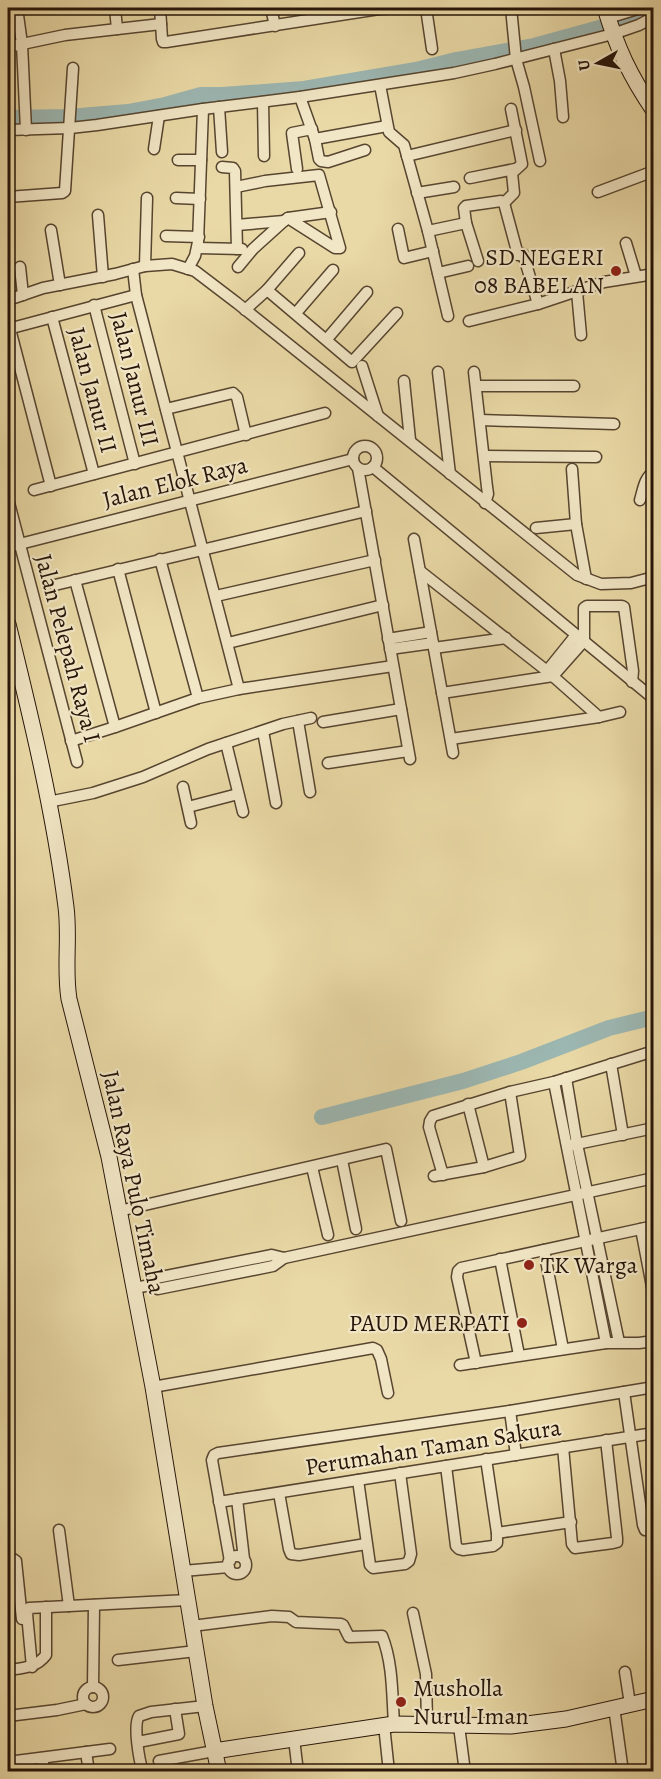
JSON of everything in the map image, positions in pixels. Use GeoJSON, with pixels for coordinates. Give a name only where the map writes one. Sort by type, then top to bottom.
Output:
{"type":"FeatureCollection","features":[{"type":"Feature","properties":{"kind":"street"},"geometry":{"type":"LineString","coordinates":[[17,8],[22,44],[25,123]]}},
{"type":"Feature","properties":{"kind":"street"},"geometry":{"type":"LineString","coordinates":[[115,8],[117,29]]}},
{"type":"Feature","properties":{"kind":"street"},"geometry":{"type":"LineString","coordinates":[[160,8],[162,39],[166,42],[379,8],[400,8]]}},
{"type":"Feature","properties":{"kind":"street"},"geometry":{"type":"LineString","coordinates":[[271,8],[275,26]]}},
{"type":"Feature","properties":{"kind":"street"},"geometry":{"type":"LineString","coordinates":[[426,8],[432,49]]}},
{"type":"Feature","properties":{"kind":"street"},"geometry":{"type":"LineString","coordinates":[[511,8],[515,52],[540,160]]}},
{"type":"Feature","properties":{"kind":"street"},"geometry":{"type":"LineString","coordinates":[[8,130],[25,123],[159,116],[454,73],[515,52],[554,49],[641,8]]}},
{"type":"Feature","properties":{"kind":"street"},"geometry":{"type":"LineString","coordinates":[[609,22],[639,25],[654,17]]}},
{"type":"Feature","properties":{"kind":"street"},"geometry":{"type":"LineString","coordinates":[[609,22],[634,81],[654,111]]}},
{"type":"Feature","properties":{"kind":"street"},"geometry":{"type":"LineString","coordinates":[[8,46],[65,35],[161,24]]}},
{"type":"Feature","properties":{"kind":"street"},"geometry":{"type":"LineString","coordinates":[[554,49],[563,117]]}},
{"type":"Feature","properties":{"kind":"street"},"geometry":{"type":"LineString","coordinates":[[8,197],[65,191],[73,68]]}},
{"type":"Feature","properties":{"kind":"street"},"geometry":{"type":"LineString","coordinates":[[380,85],[390,134],[404,145],[428,231],[448,316]]}},
{"type":"Feature","properties":{"kind":"street"},"geometry":{"type":"LineString","coordinates":[[300,97],[314,134],[319,159],[323,162],[365,150]]}},
{"type":"Feature","properties":{"kind":"street"},"geometry":{"type":"LineString","coordinates":[[263,102],[264,156]]}},
{"type":"Feature","properties":{"kind":"street"},"geometry":{"type":"LineString","coordinates":[[219,107],[222,152]]}},
{"type":"Feature","properties":{"kind":"street"},"geometry":{"type":"LineString","coordinates":[[188,269],[198,243],[203,109]]}},
{"type":"Feature","properties":{"kind":"street"},"geometry":{"type":"LineString","coordinates":[[470,178],[515,169],[522,165],[511,109]]}},
{"type":"Feature","properties":{"kind":"street"},"geometry":{"type":"LineString","coordinates":[[154,149],[159,116]]}},
{"type":"Feature","properties":{"kind":"street"},"geometry":{"type":"LineString","coordinates":[[297,169],[292,133],[314,134],[387,126]]}},
{"type":"Feature","properties":{"kind":"street"},"geometry":{"type":"LineString","coordinates":[[407,156],[516,130]]}},
{"type":"Feature","properties":{"kind":"street"},"geometry":{"type":"LineString","coordinates":[[178,160],[201,160]]}},
{"type":"Feature","properties":{"kind":"street"},"geometry":{"type":"LineString","coordinates":[[222,167],[233,168],[235,171],[237,249]]}},
{"type":"Feature","properties":{"kind":"street"},"geometry":{"type":"LineString","coordinates":[[504,203],[514,192],[512,173],[515,169]]}},
{"type":"Feature","properties":{"kind":"street"},"geometry":{"type":"LineString","coordinates":[[598,192],[654,171]]}},
{"type":"Feature","properties":{"kind":"street"},"geometry":{"type":"LineString","coordinates":[[236,188],[265,181],[318,174],[340,244],[339,249],[286,220]]}},
{"type":"Feature","properties":{"kind":"street"},"geometry":{"type":"LineString","coordinates":[[417,193],[454,187]]}},
{"type":"Feature","properties":{"kind":"street"},"geometry":{"type":"LineString","coordinates":[[145,266],[147,198]]}},
{"type":"Feature","properties":{"kind":"street"},"geometry":{"type":"LineString","coordinates":[[176,198],[200,199]]}},
{"type":"Feature","properties":{"kind":"street"},"geometry":{"type":"LineString","coordinates":[[478,261],[466,223],[464,208],[501,201],[506,206],[518,255],[523,254],[538,304]]}},
{"type":"Feature","properties":{"kind":"street"},"geometry":{"type":"LineString","coordinates":[[237,225],[331,212]]}},
{"type":"Feature","properties":{"kind":"street"},"geometry":{"type":"LineString","coordinates":[[98,215],[103,277]]}},
{"type":"Feature","properties":{"kind":"street"},"geometry":{"type":"LineString","coordinates":[[238,267],[253,249],[286,220]]}},
{"type":"Feature","properties":{"kind":"street"},"geometry":{"type":"LineString","coordinates":[[428,231],[466,223]]}},
{"type":"Feature","properties":{"kind":"street"},"geometry":{"type":"LineString","coordinates":[[398,229],[404,258],[433,251]]}},
{"type":"Feature","properties":{"kind":"street"},"geometry":{"type":"LineString","coordinates":[[51,230],[60,285]]}},
{"type":"Feature","properties":{"kind":"street"},"geometry":{"type":"LineString","coordinates":[[166,236],[237,249],[253,249]]}},
{"type":"Feature","properties":{"kind":"street"},"geometry":{"type":"LineString","coordinates":[[626,243],[636,276]]}},
{"type":"Feature","properties":{"kind":"street"},"geometry":{"type":"LineString","coordinates":[[245,310],[267,290],[299,253]]}},
{"type":"Feature","properties":{"kind":"street"},"geometry":{"type":"LineString","coordinates":[[8,300],[60,285],[145,266],[172,264],[195,272],[410,440],[485,503],[577,575],[601,584],[631,583],[654,577]]}},
{"type":"Feature","properties":{"kind":"street"},"geometry":{"type":"LineString","coordinates":[[438,273],[468,266]]}},
{"type":"Feature","properties":{"kind":"street"},"geometry":{"type":"LineString","coordinates":[[20,267],[23,295]]}},
{"type":"Feature","properties":{"kind":"street"},"geometry":{"type":"LineString","coordinates":[[133,269],[136,295],[239,688]]}},
{"type":"Feature","properties":{"kind":"street"},"geometry":{"type":"LineString","coordinates":[[296,313],[333,270]]}},
{"type":"Feature","properties":{"kind":"street"},"geometry":{"type":"LineString","coordinates":[[469,321],[538,304],[604,282],[654,274]]}},
{"type":"Feature","properties":{"kind":"street"},"geometry":{"type":"LineString","coordinates":[[267,290],[352,362],[397,313]]}},
{"type":"Feature","properties":{"kind":"street"},"geometry":{"type":"LineString","coordinates":[[327,339],[367,292]]}},
{"type":"Feature","properties":{"kind":"street"},"geometry":{"type":"LineString","coordinates":[[577,292],[581,335]]}},
{"type":"Feature","properties":{"kind":"street"},"geometry":{"type":"LineString","coordinates":[[51,486],[9,329],[136,295]]}},
{"type":"Feature","properties":{"kind":"street","name":"Jalan Janur III"},"geometry":{"type":"LineString","coordinates":[[94,306],[135,464]]}},
{"type":"Feature","properties":{"kind":"street","name":"Jalan Janur II"},"geometry":{"type":"LineString","coordinates":[[52,317],[94,474]]}},
{"type":"Feature","properties":{"kind":"street"},"geometry":{"type":"LineString","coordinates":[[362,366],[378,416]]}},
{"type":"Feature","properties":{"kind":"street"},"geometry":{"type":"LineString","coordinates":[[438,372],[450,474]]}},
{"type":"Feature","properties":{"kind":"street"},"geometry":{"type":"LineString","coordinates":[[474,372],[488,494],[485,503]]}},
{"type":"Feature","properties":{"kind":"street"},"geometry":{"type":"LineString","coordinates":[[404,381],[410,440]]}},
{"type":"Feature","properties":{"kind":"street"},"geometry":{"type":"LineString","coordinates":[[476,386],[574,386]]}},
{"type":"Feature","properties":{"kind":"street"},"geometry":{"type":"LineString","coordinates":[[166,409],[233,393],[237,397],[246,435]]}},
{"type":"Feature","properties":{"kind":"street"},"geometry":{"type":"LineString","coordinates":[[34,490],[325,413]]}},
{"type":"Feature","properties":{"kind":"street"},"geometry":{"type":"LineString","coordinates":[[480,420],[614,424]]}},
{"type":"Feature","properties":{"kind":"street"},"geometry":{"type":"LineString","coordinates":[[328,763],[409,755],[356,463],[356,449],[360,446],[370,446],[377,453],[378,458],[373,467],[363,470],[356,463]]}},
{"type":"Feature","properties":{"kind":"street"},"geometry":{"type":"LineString","coordinates":[[484,456],[596,457]]}},
{"type":"Feature","properties":{"kind":"street","name":"Jalan Elok Raya"},"geometry":{"type":"LineString","coordinates":[[12,546],[189,500],[356,463]]}},
{"type":"Feature","properties":{"kind":"street"},"geometry":{"type":"LineString","coordinates":[[373,467],[654,699]]}},
{"type":"Feature","properties":{"kind":"street"},"geometry":{"type":"LineString","coordinates":[[572,469],[576,524],[586,579]]}},
{"type":"Feature","properties":{"kind":"street"},"geometry":{"type":"LineString","coordinates":[[640,500],[646,479],[654,472]]}},
{"type":"Feature","properties":{"kind":"street","name":"Jalan Pelepah Raya I"},"geometry":{"type":"LineString","coordinates":[[8,500],[12,546],[33,590],[77,762]]}},
{"type":"Feature","properties":{"kind":"street"},"geometry":{"type":"LineString","coordinates":[[55,585],[366,511]]}},
{"type":"Feature","properties":{"kind":"street"},"geometry":{"type":"LineString","coordinates":[[536,528],[576,524]]}},
{"type":"Feature","properties":{"kind":"street"},"geometry":{"type":"LineString","coordinates":[[414,540],[453,753]]}},
{"type":"Feature","properties":{"kind":"street"},"geometry":{"type":"LineString","coordinates":[[160,559],[198,698]]}},
{"type":"Feature","properties":{"kind":"street"},"geometry":{"type":"LineString","coordinates":[[216,596],[375,560]]}},
{"type":"Feature","properties":{"kind":"street"},"geometry":{"type":"LineString","coordinates":[[118,569],[156,713]]}},
{"type":"Feature","properties":{"kind":"street"},"geometry":{"type":"LineString","coordinates":[[420,571],[550,673],[599,717]]}},
{"type":"Feature","properties":{"kind":"street"},"geometry":{"type":"LineString","coordinates":[[75,580],[115,727]]}},
{"type":"Feature","properties":{"kind":"street"},"geometry":{"type":"LineString","coordinates":[[228,644],[382,605]]}},
{"type":"Feature","properties":{"kind":"street"},"geometry":{"type":"LineString","coordinates":[[442,693],[550,673],[580,638],[585,606],[622,606],[624,608],[633,671],[632,681]]}},
{"type":"Feature","properties":{"kind":"street","name":"Jalan Raya Pulo Timaha"},"geometry":{"type":"LineString","coordinates":[[8,624],[52,802],[68,922],[67,985],[69,999],[109,1157],[128,1209],[145,1287],[189,1571],[188,1600],[202,1625],[196,1651],[205,1706],[226,1750],[219,1772]]}},
{"type":"Feature","properties":{"kind":"street"},"geometry":{"type":"LineString","coordinates":[[389,644],[506,638]]}},
{"type":"Feature","properties":{"kind":"street"},"geometry":{"type":"LineString","coordinates":[[71,741],[198,698],[239,688],[393,666]]}},
{"type":"Feature","properties":{"kind":"street"},"geometry":{"type":"LineString","coordinates":[[323,722],[401,709]]}},
{"type":"Feature","properties":{"kind":"street"},"geometry":{"type":"LineString","coordinates":[[451,739],[620,712]]}},
{"type":"Feature","properties":{"kind":"street"},"geometry":{"type":"LineString","coordinates":[[52,802],[93,793],[143,777],[263,730],[311,718]]}},
{"type":"Feature","properties":{"kind":"street"},"geometry":{"type":"LineString","coordinates":[[298,721],[310,792]]}},
{"type":"Feature","properties":{"kind":"street"},"geometry":{"type":"LineString","coordinates":[[263,730],[276,803]]}},
{"type":"Feature","properties":{"kind":"street"},"geometry":{"type":"LineString","coordinates":[[226,743],[243,812]]}},
{"type":"Feature","properties":{"kind":"street"},"geometry":{"type":"LineString","coordinates":[[183,787],[191,822]]}},
{"type":"Feature","properties":{"kind":"street"},"geometry":{"type":"LineString","coordinates":[[188,807],[238,794]]}},
{"type":"Feature","properties":{"kind":"street"},"geometry":{"type":"LineString","coordinates":[[510,1092],[520,1156],[484,1167],[439,1176],[429,1126],[434,1116],[510,1092],[554,1082],[611,1064],[653,1055]]}},
{"type":"Feature","properties":{"kind":"street"},"geometry":{"type":"LineString","coordinates":[[611,1064],[622,1134]]}},
{"type":"Feature","properties":{"kind":"street"},"geometry":{"type":"LineString","coordinates":[[566,1078],[572,1145]]}},
{"type":"Feature","properties":{"kind":"street"},"geometry":{"type":"LineString","coordinates":[[554,1082],[557,1100],[572,1145],[592,1240],[619,1342]]}},
{"type":"Feature","properties":{"kind":"street"},"geometry":{"type":"LineString","coordinates":[[557,1100],[569,1097]]}},
{"type":"Feature","properties":{"kind":"street"},"geometry":{"type":"LineString","coordinates":[[468,1104],[484,1167]]}},
{"type":"Feature","properties":{"kind":"street"},"geometry":{"type":"LineString","coordinates":[[572,1145],[654,1128]]}},
{"type":"Feature","properties":{"kind":"street"},"geometry":{"type":"LineString","coordinates":[[128,1209],[386,1149],[401,1221]]}},
{"type":"Feature","properties":{"kind":"street"},"geometry":{"type":"LineString","coordinates":[[342,1160],[356,1229]]}},
{"type":"Feature","properties":{"kind":"street"},"geometry":{"type":"LineString","coordinates":[[312,1167],[328,1235]]}},
{"type":"Feature","properties":{"kind":"street"},"geometry":{"type":"LineString","coordinates":[[145,1287],[156,1278],[199,1275],[263,1263],[272,1255],[284,1258],[654,1178]]}},
{"type":"Feature","properties":{"kind":"street"},"geometry":{"type":"LineString","coordinates":[[476,1363],[457,1276],[461,1268],[654,1226]]}},
{"type":"Feature","properties":{"kind":"street"},"geometry":{"type":"LineString","coordinates":[[641,1229],[654,1297]]}},
{"type":"Feature","properties":{"kind":"street"},"geometry":{"type":"LineString","coordinates":[[592,1240],[606,1343]]}},
{"type":"Feature","properties":{"kind":"street"},"geometry":{"type":"LineString","coordinates":[[544,1250],[564,1348]]}},
{"type":"Feature","properties":{"kind":"street"},"geometry":{"type":"LineString","coordinates":[[500,1259],[519,1355]]}},
{"type":"Feature","properties":{"kind":"street"},"geometry":{"type":"LineString","coordinates":[[460,1365],[564,1348],[654,1341]]}},
{"type":"Feature","properties":{"kind":"street"},"geometry":{"type":"LineString","coordinates":[[160,1385],[373,1348],[377,1350],[381,1359],[388,1394]]}},
{"type":"Feature","properties":{"kind":"street"},"geometry":{"type":"LineString","coordinates":[[229,1564],[212,1460],[218,1453],[654,1387]]}},
{"type":"Feature","properties":{"kind":"street"},"geometry":{"type":"LineString","coordinates":[[624,1392],[643,1526],[645,1530],[654,1531]]}},
{"type":"Feature","properties":{"kind":"street"},"geometry":{"type":"LineString","coordinates":[[510,1410],[516,1455]]}},
{"type":"Feature","properties":{"kind":"street","name":"Perumahan Taman Sakura"},"geometry":{"type":"LineString","coordinates":[[219,1502],[654,1432]]}},
{"type":"Feature","properties":{"kind":"street"},"geometry":{"type":"LineString","coordinates":[[562,1447],[572,1544],[575,1548],[617,1542],[606,1440]]}},
{"type":"Feature","properties":{"kind":"street"},"geometry":{"type":"LineString","coordinates":[[446,1466],[456,1546],[463,1550],[493,1546],[497,1543],[497,1533],[486,1459]]}},
{"type":"Feature","properties":{"kind":"street"},"geometry":{"type":"LineString","coordinates":[[357,1480],[370,1565],[373,1568],[405,1564],[410,1558],[399,1473]]}},
{"type":"Feature","properties":{"kind":"street"},"geometry":{"type":"LineString","coordinates":[[279,1493],[291,1554],[298,1555],[366,1544]]}},
{"type":"Feature","properties":{"kind":"street"},"geometry":{"type":"LineString","coordinates":[[189,1571],[229,1564],[235,1556],[244,1559],[237,1499]]}},
{"type":"Feature","properties":{"kind":"street"},"geometry":{"type":"LineString","coordinates":[[497,1533],[571,1522]]}},
{"type":"Feature","properties":{"kind":"street"},"geometry":{"type":"LineString","coordinates":[[59,1530],[69,1606]]}},
{"type":"Feature","properties":{"kind":"street"},"geometry":{"type":"LineString","coordinates":[[8,1558],[16,1561],[29,1667]]}},
{"type":"Feature","properties":{"kind":"street"},"geometry":{"type":"LineString","coordinates":[[29,1667],[27,1610],[29,1608],[188,1600]]}},
{"type":"Feature","properties":{"kind":"street"},"geometry":{"type":"LineString","coordinates":[[93,1687],[94,1605]]}},
{"type":"Feature","properties":{"kind":"street"},"geometry":{"type":"LineString","coordinates":[[8,1670],[29,1667],[46,1655],[46,1607]]}},
{"type":"Feature","properties":{"kind":"street"},"geometry":{"type":"LineString","coordinates":[[413,1613],[425,1664],[427,1725]]}},
{"type":"Feature","properties":{"kind":"street"},"geometry":{"type":"LineString","coordinates":[[202,1625],[272,1616],[289,1617],[296,1622],[340,1624],[343,1625],[349,1637],[382,1636],[387,1650],[392,1687],[389,1772]]}},
{"type":"Feature","properties":{"kind":"street"},"geometry":{"type":"LineString","coordinates":[[118,1660],[196,1651]]}},
{"type":"Feature","properties":{"kind":"street"},"geometry":{"type":"LineString","coordinates":[[625,1672],[630,1704]]}},
{"type":"Feature","properties":{"kind":"street"},"geometry":{"type":"LineString","coordinates":[[8,1716],[86,1704],[93,1707],[102,1701],[100,1690],[93,1687],[86,1690],[83,1697],[86,1704]]}},
{"type":"Feature","properties":{"kind":"street"},"geometry":{"type":"LineString","coordinates":[[159,1761],[389,1725],[511,1726],[566,1719],[654,1699]]}},
{"type":"Feature","properties":{"kind":"street"},"geometry":{"type":"LineString","coordinates":[[143,1772],[136,1719],[151,1712],[205,1706]]}},
{"type":"Feature","properties":{"kind":"street"},"geometry":{"type":"LineString","coordinates":[[614,1707],[623,1772]]}},
{"type":"Feature","properties":{"kind":"street"},"geometry":{"type":"LineString","coordinates":[[138,1742],[179,1734],[175,1709]]}},
{"type":"Feature","properties":{"kind":"street"},"geometry":{"type":"LineString","coordinates":[[459,1726],[465,1772]]}},
{"type":"Feature","properties":{"kind":"street"},"geometry":{"type":"LineString","coordinates":[[294,1739],[298,1772]]}},
{"type":"Feature","properties":{"kind":"street"},"geometry":{"type":"LineString","coordinates":[[8,1762],[110,1749]]}},
{"type":"Feature","properties":{"kind":"street"},"geometry":{"type":"LineString","coordinates":[[86,1752],[89,1772]]}},
{"type":"Feature","properties":{"kind":"street"},"geometry":{"type":"LineString","coordinates":[[42,1758],[45,1772]]}},
{"type":"Feature","properties":{"kind":"waterway"},"geometry":{"type":"LineString","coordinates":[[8,118],[68,117],[128,112],[201,95],[304,89],[416,70],[456,60],[534,46],[614,24],[651,8]]}},
{"type":"Feature","properties":{"kind":"waterway"},"geometry":{"type":"LineString","coordinates":[[322,1117],[463,1081],[521,1062],[609,1028],[654,1017]]}},
{"type":"Feature","properties":{"kind":"place","name":"SD NEGERI 08 BABELAN"},"geometry":{"type":"Point","coordinates":[616,271]}},
{"type":"Feature","properties":{"kind":"place","name":"TK Warga"},"geometry":{"type":"Point","coordinates":[529,1265]}},
{"type":"Feature","properties":{"kind":"place","name":"PAUD MERPATI"},"geometry":{"type":"Point","coordinates":[522,1323]}},
{"type":"Feature","properties":{"kind":"place","name":"Musholla Nurul Iman"},"geometry":{"type":"Point","coordinates":[401,1702]}}]}
